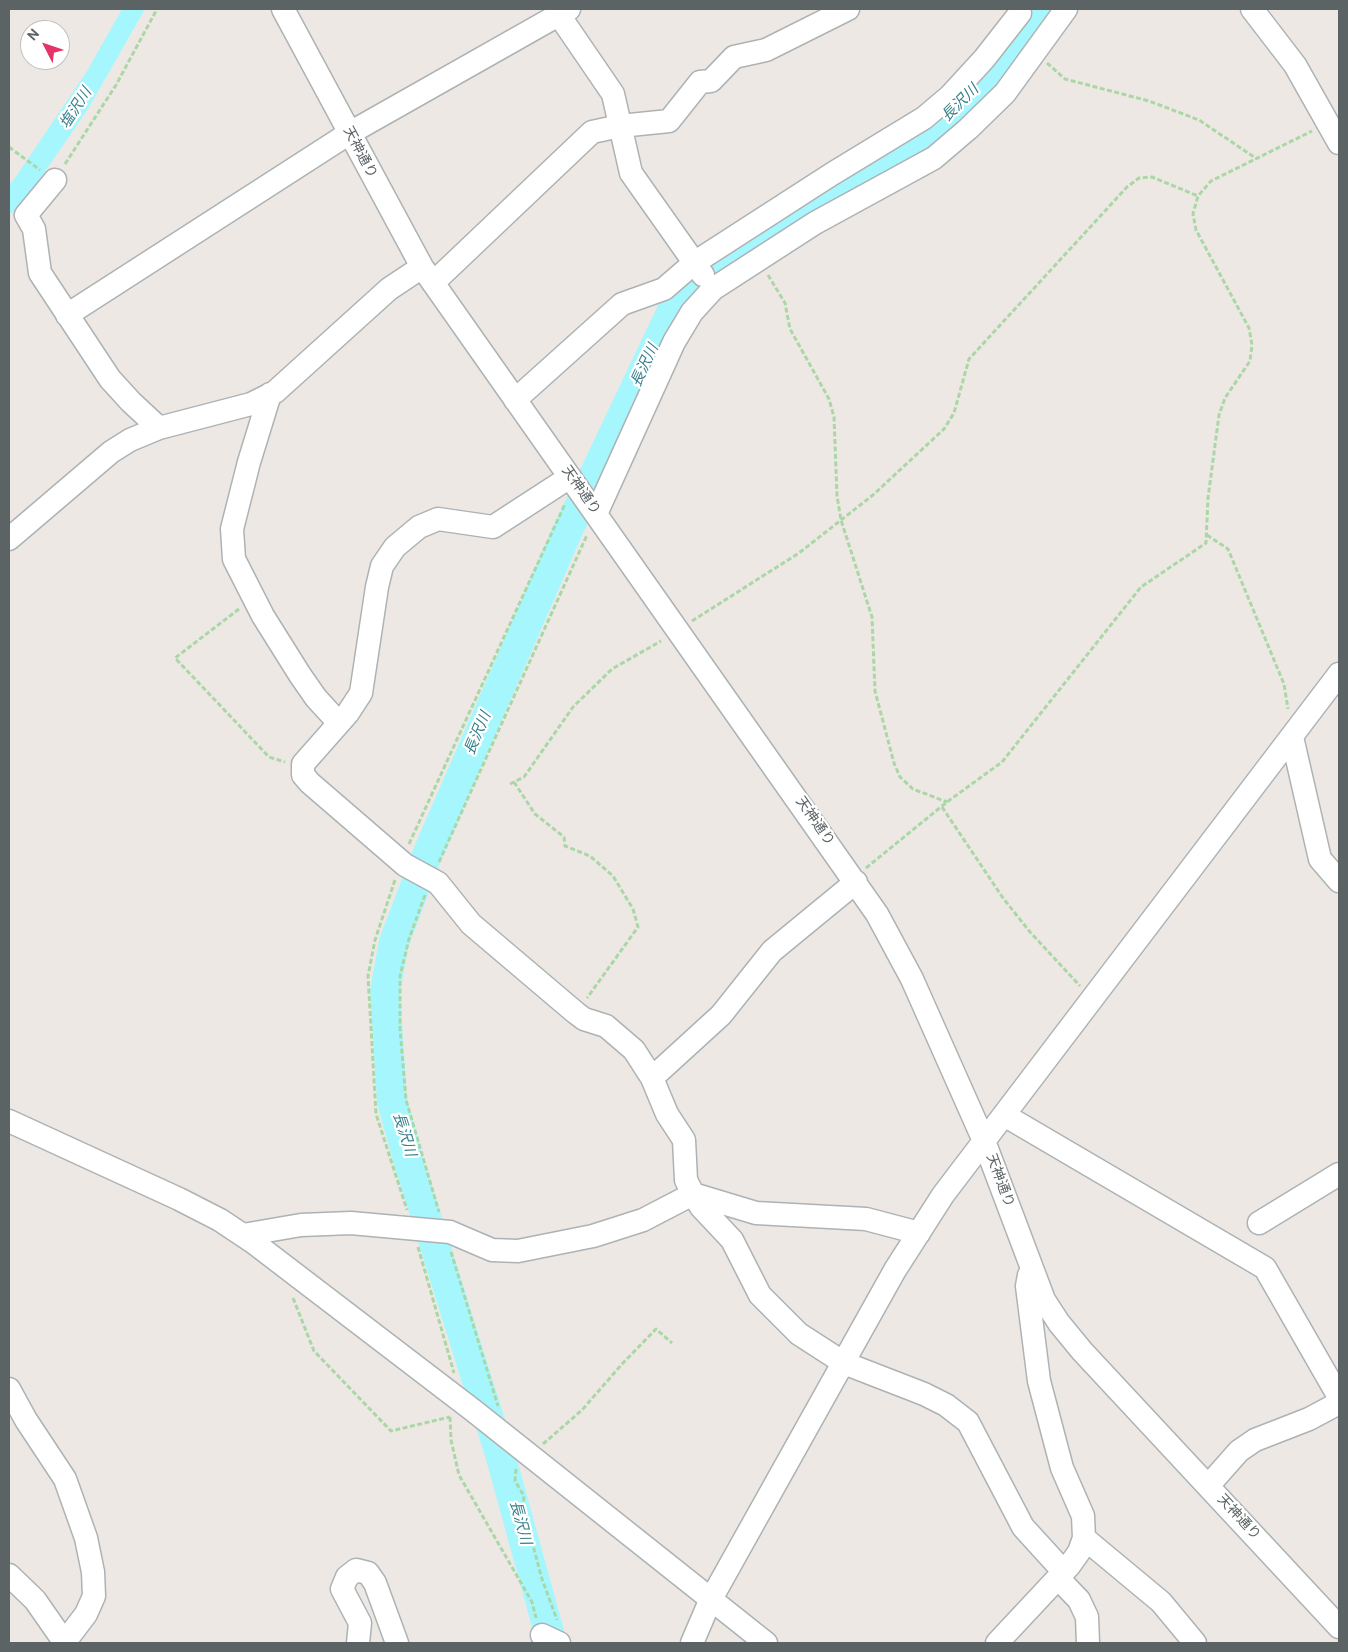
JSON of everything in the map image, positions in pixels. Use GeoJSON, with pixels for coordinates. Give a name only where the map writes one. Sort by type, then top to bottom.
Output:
{"type":"FeatureCollection","features":[{"type":"Feature","properties":{"kind":"street","name":"天神通り"},"geometry":{"type":"LineString","coordinates":[[283,9],[348,134],[427,275],[855,880],[877,914],[912,979],[984,1141],[1044,1300],[1059,1323],[1339,1627]]}},
{"type":"Feature","properties":{"kind":"street"},"geometry":{"type":"LineString","coordinates":[[9,539],[111,452],[130,440],[159,428],[251,404],[270,394],[388,289],[427,275],[592,132],[620,126],[669,121],[700,82],[711,81],[734,57],[766,50],[848,9]]}},
{"type":"Feature","properties":{"kind":"street"},"geometry":{"type":"LineString","coordinates":[[596,513],[674,342],[692,312],[713,289],[815,223],[934,158],[968,130],[1005,93],[1036,53],[1066,9]]}},
{"type":"Feature","properties":{"kind":"street"},"geometry":{"type":"LineString","coordinates":[[1252,9],[1295,65],[1339,143]]}},
{"type":"Feature","properties":{"kind":"street"},"geometry":{"type":"LineString","coordinates":[[67,315],[348,134],[564,12],[613,94],[631,173],[713,289]]}},
{"type":"Feature","properties":{"kind":"street"},"geometry":{"type":"LineString","coordinates":[[516,400],[622,304],[664,290],[695,263],[924,118],[950,96],[1020,13]]}},
{"type":"Feature","properties":{"kind":"street"},"geometry":{"type":"LineString","coordinates":[[51,177],[26,215],[34,229],[40,273],[110,379],[159,428]]}},
{"type":"Feature","properties":{"kind":"street"},"geometry":{"type":"LineString","coordinates":[[270,394],[249,462],[232,529],[234,559],[254,598],[300,675],[316,698],[339,723]]}},
{"type":"Feature","properties":{"kind":"street"},"geometry":{"type":"LineString","coordinates":[[573,482],[494,527],[438,519],[419,527],[395,547],[382,566],[377,587],[361,692],[339,723],[303,764],[303,775],[403,863],[438,883],[472,924],[576,1013],[584,1019],[606,1026],[634,1050],[652,1078],[666,1114],[684,1140],[686,1180],[693,1194],[701,1207],[732,1240],[760,1295],[799,1334],[844,1363],[924,1394],[946,1405],[968,1422],[1023,1527],[1079,1600],[1087,1617],[1088,1643]]}},
{"type":"Feature","properties":{"kind":"street"},"geometry":{"type":"LineString","coordinates":[[692,1643],[710,1601],[895,1270],[919,1232],[984,1141],[1339,674]]}},
{"type":"Feature","properties":{"kind":"street"},"geometry":{"type":"LineString","coordinates":[[1292,737],[1320,859],[1339,881]]}},
{"type":"Feature","properties":{"kind":"street"},"geometry":{"type":"LineString","coordinates":[[652,1078],[721,1015],[772,951],[855,880]]}},
{"type":"Feature","properties":{"kind":"street"},"geometry":{"type":"LineString","coordinates":[[1004,1115],[1265,1268],[1339,1397]]}},
{"type":"Feature","properties":{"kind":"street"},"geometry":{"type":"LineString","coordinates":[[9,1121],[178,1199],[243,1235],[290,1270],[461,1409],[518,1446],[710,1601],[766,1643]]}},
{"type":"Feature","properties":{"kind":"street"},"geometry":{"type":"LineString","coordinates":[[1259,1223],[1339,1174]]}},
{"type":"Feature","properties":{"kind":"street"},"geometry":{"type":"LineString","coordinates":[[243,1235],[301,1224],[351,1223],[444,1232],[492,1250],[518,1251],[593,1236],[643,1220],[693,1194],[756,1213],[866,1219],[919,1232]]}},
{"type":"Feature","properties":{"kind":"street"},"geometry":{"type":"LineString","coordinates":[[997,1643],[1061,1575],[1079,1552],[1084,1538],[1084,1516],[1062,1468],[1039,1381],[1027,1286],[1031,1266]]}},
{"type":"Feature","properties":{"kind":"street"},"geometry":{"type":"LineString","coordinates":[[9,1389],[65,1479],[90,1555],[94,1596],[86,1614],[65,1643],[35,1600],[9,1574]]}},
{"type":"Feature","properties":{"kind":"street"},"geometry":{"type":"LineString","coordinates":[[1208,1486],[1239,1451],[1255,1440],[1309,1419],[1339,1403]]}},
{"type":"Feature","properties":{"kind":"street"},"geometry":{"type":"LineString","coordinates":[[1084,1538],[1161,1602],[1195,1643]]}},
{"type":"Feature","properties":{"kind":"street"},"geometry":{"type":"LineString","coordinates":[[358,1643],[360,1624],[342,1589],[346,1577],[356,1570],[368,1573],[374,1583],[397,1643]]}},
{"type":"Feature","properties":{"kind":"path"},"geometry":{"type":"LineString","coordinates":[[9,148],[51,177],[116,85],[157,9]]}},
{"type":"Feature","properties":{"kind":"path"},"geometry":{"type":"LineString","coordinates":[[1036,53],[1064,79],[1149,101],[1199,120],[1257,159]]}},
{"type":"Feature","properties":{"kind":"path"},"geometry":{"type":"LineString","coordinates":[[855,880],[942,806],[1002,762],[1141,587],[1154,576],[1198,550],[1206,542],[1208,498],[1219,415],[1225,398],[1250,361],[1252,345],[1249,328],[1196,230],[1193,214],[1198,196],[1212,181],[1328,123]]}},
{"type":"Feature","properties":{"kind":"path"},"geometry":{"type":"LineString","coordinates":[[510,784],[524,777],[574,707],[612,669],[678,630],[799,552],[873,494],[944,429],[954,413],[969,359],[1127,186],[1139,178],[1152,177],[1198,196]]}},
{"type":"Feature","properties":{"kind":"path"},"geometry":{"type":"LineString","coordinates":[[759,259],[785,303],[790,329],[830,399],[834,417],[837,496],[841,520],[872,617],[875,691],[894,763],[900,777],[913,789],[947,802]]}},
{"type":"Feature","properties":{"kind":"path"},"geometry":{"type":"LineString","coordinates":[[553,1634],[532,1602],[459,1475],[451,1440],[461,1409],[453,1362],[416,1228],[376,1114],[368,976],[376,940],[403,863],[573,482]]}},
{"type":"Feature","properties":{"kind":"path"},"geometry":{"type":"LineString","coordinates":[[553,1634],[542,1579],[523,1508],[524,1496],[515,1481],[518,1446],[498,1403],[444,1232],[406,1100],[400,1028],[400,976],[409,939],[431,879],[596,513]]}},
{"type":"Feature","properties":{"kind":"path"},"geometry":{"type":"LineString","coordinates":[[1207,535],[1228,549],[1270,647],[1284,684],[1292,737]]}},
{"type":"Feature","properties":{"kind":"path"},"geometry":{"type":"LineString","coordinates":[[254,598],[175,658],[269,757],[304,768]]}},
{"type":"Feature","properties":{"kind":"path"},"geometry":{"type":"LineString","coordinates":[[514,782],[535,814],[564,837],[565,846],[590,856],[613,876],[633,908],[638,927],[576,1013]]}},
{"type":"Feature","properties":{"kind":"path"},"geometry":{"type":"LineString","coordinates":[[942,806],[1003,898],[1030,932],[1092,999]]}},
{"type":"Feature","properties":{"kind":"path"},"geometry":{"type":"LineString","coordinates":[[290,1270],[292,1297],[314,1351],[391,1431],[461,1409]]}},
{"type":"Feature","properties":{"kind":"path"},"geometry":{"type":"LineString","coordinates":[[518,1446],[582,1410],[623,1362],[656,1329],[672,1344]]}},
{"type":"Feature","properties":{"kind":"water","name":"塩沢川"},"geometry":{"type":"Polygon","coordinates":[[[122,9],[145,9],[88,109],[31,192],[9,216],[9,185],[87,71],[122,9]]]}},
{"type":"Feature","properties":{"kind":"waterway","name":"長沢川"},"geometry":{"type":"LineString","coordinates":[[552,1643],[500,1454],[407,1156],[392,1101],[385,991],[394,942],[429,850],[568,530],[679,296],[719,263],[949,119],[999,65],[1042,9]]}}]}
